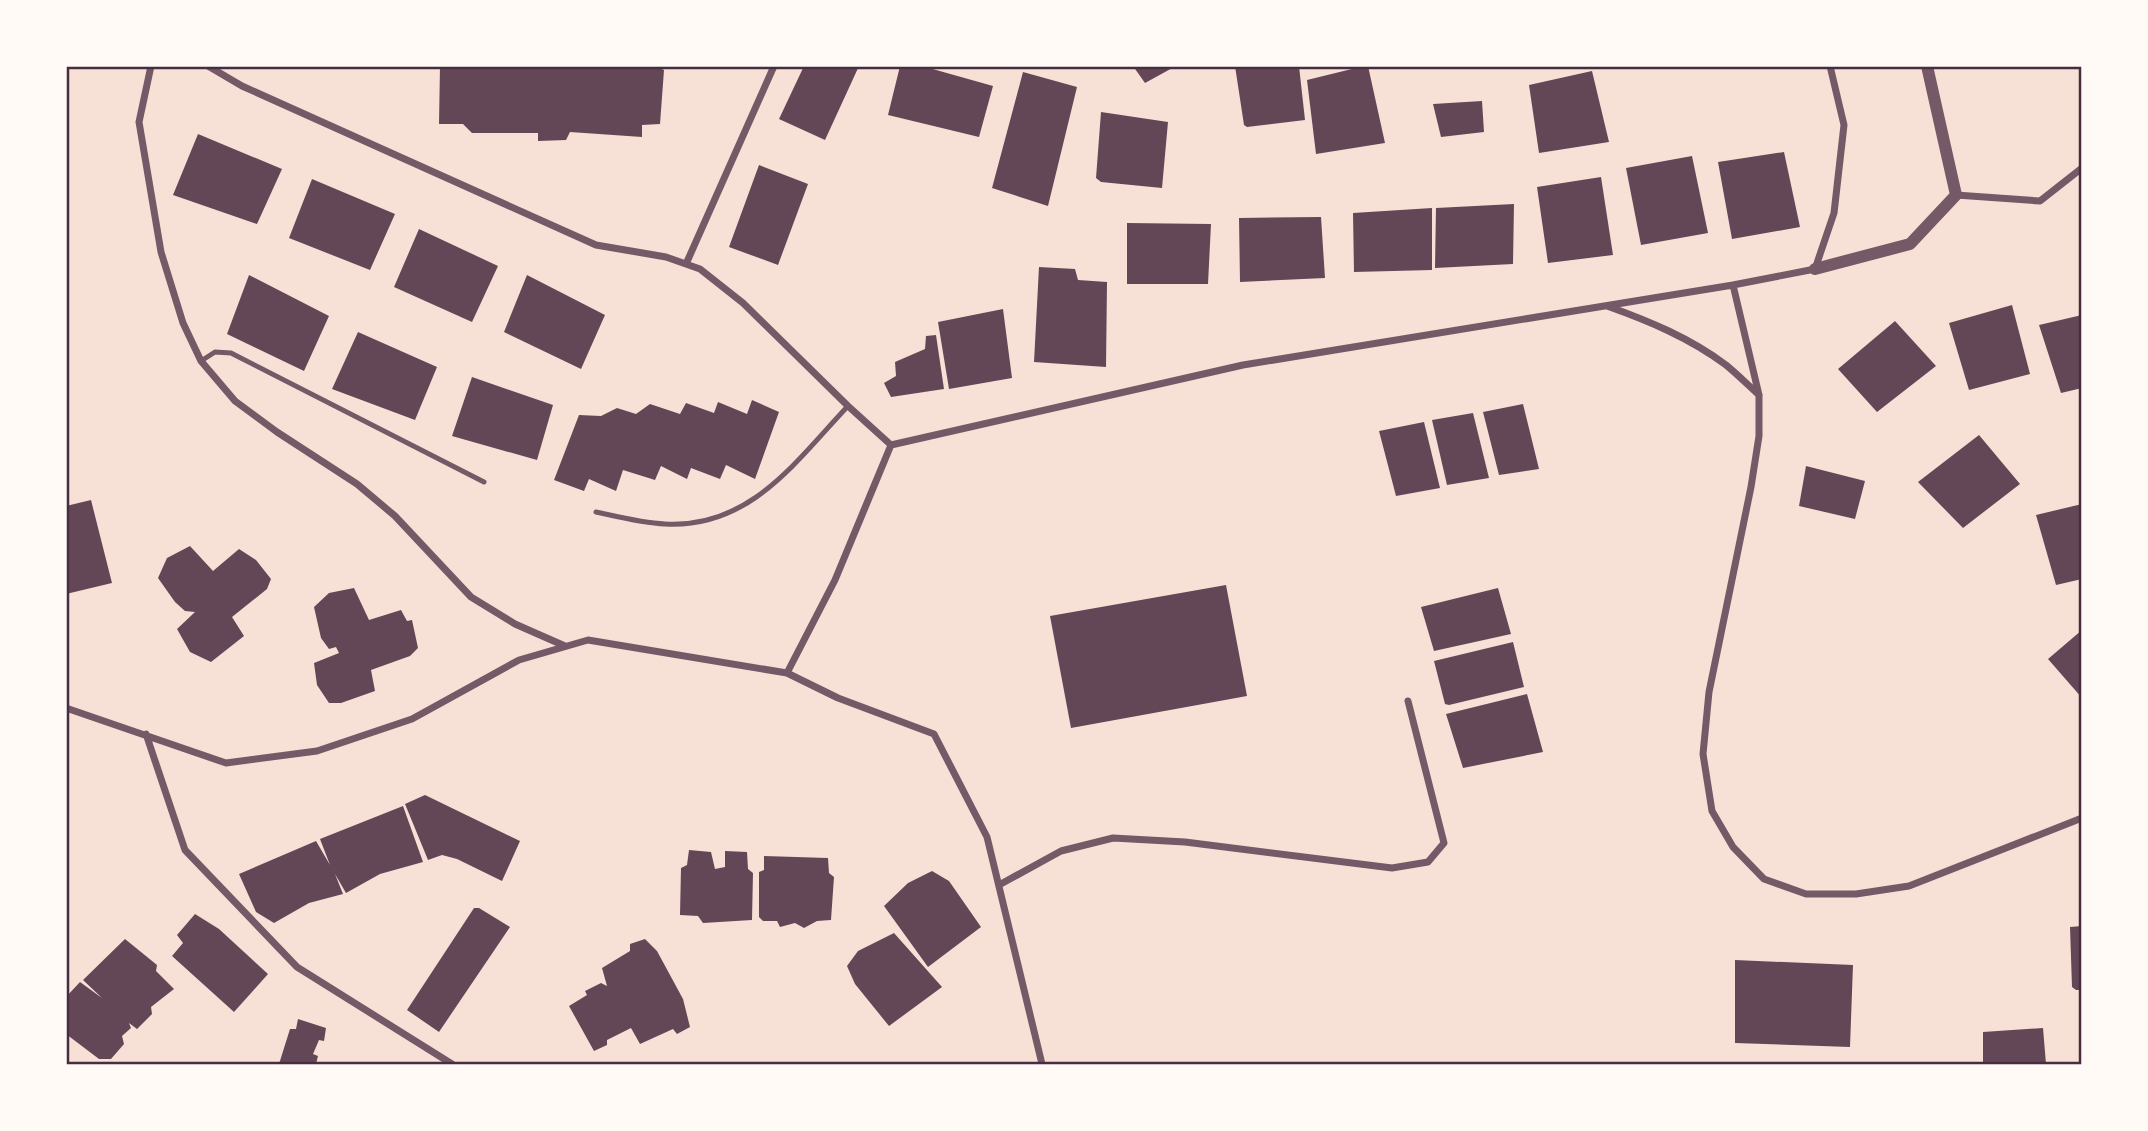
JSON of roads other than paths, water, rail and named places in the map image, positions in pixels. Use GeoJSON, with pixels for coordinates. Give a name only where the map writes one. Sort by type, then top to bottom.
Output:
{"type":"FeatureCollection","features":[{"type":"Feature","properties":{"kind":"street"},"geometry":{"type":"LineString","coordinates":[[150,66],[139,122],[161,252],[183,323],[201,361],[235,401],[357,484],[394,516],[471,597],[514,624],[566,647]]}},
{"type":"Feature","properties":{"kind":"street"},"geometry":{"type":"LineString","coordinates":[[208,66],[242,86],[596,245],[666,257],[700,269],[743,303],[891,445]]}},
{"type":"Feature","properties":{"kind":"street"},"geometry":{"type":"LineString","coordinates":[[686,264],[774,66]]}},
{"type":"Feature","properties":{"kind":"street"},"geometry":{"type":"LineString","coordinates":[[1815,269],[1834,213],[1844,125],[1830,66]]}},
{"type":"Feature","properties":{"kind":"street"},"geometry":{"type":"LineString","coordinates":[[1927,66],[1956,195]]}},
{"type":"Feature","properties":{"kind":"street"},"geometry":{"type":"LineString","coordinates":[[1956,195],[2040,201],[2081,168]]}},
{"type":"Feature","properties":{"kind":"street"},"geometry":{"type":"LineString","coordinates":[[891,445],[1243,365],[1733,285],[1815,269],[1910,244],[1956,195]]}},
{"type":"Feature","properties":{"kind":"street"},"geometry":{"type":"LineString","coordinates":[[1733,285],[1759,395],[1759,436],[1709,692],[1703,754],[1712,811],[1733,847],[1764,879],[1806,894],[1856,894],[1909,886],[2081,818]]}},
{"type":"Feature","properties":{"kind":"street"},"geometry":{"type":"LineString","coordinates":[[1605,305],[1647,320],[1692,343],[1727,366],[1759,395]]}},
{"type":"Feature","properties":{"kind":"street"},"geometry":{"type":"LineString","coordinates":[[787,673],[835,580],[891,445]]}},
{"type":"Feature","properties":{"kind":"street"},"geometry":{"type":"LineString","coordinates":[[66,708],[226,763],[317,751],[412,719],[519,660],[588,640],[787,673],[838,698],[934,734],[987,837],[1042,1065]]}},
{"type":"Feature","properties":{"kind":"street"},"geometry":{"type":"LineString","coordinates":[[999,885],[1061,851],[1113,838],[1185,842],[1392,868],[1428,862],[1444,843],[1408,701]]}},
{"type":"Feature","properties":{"kind":"street"},"geometry":{"type":"LineString","coordinates":[[146,734],[186,850],[297,967],[452,1065]]}},
{"type":"Feature","properties":{"kind":"lane"},"geometry":{"type":"LineString","coordinates":[[201,361],[215,352],[231,353],[484,482]]}},
{"type":"Feature","properties":{"kind":"lane"},"geometry":{"type":"LineString","coordinates":[[596,512],[668,524],[690,524],[730,513],[765,493],[848,406]]}}]}
